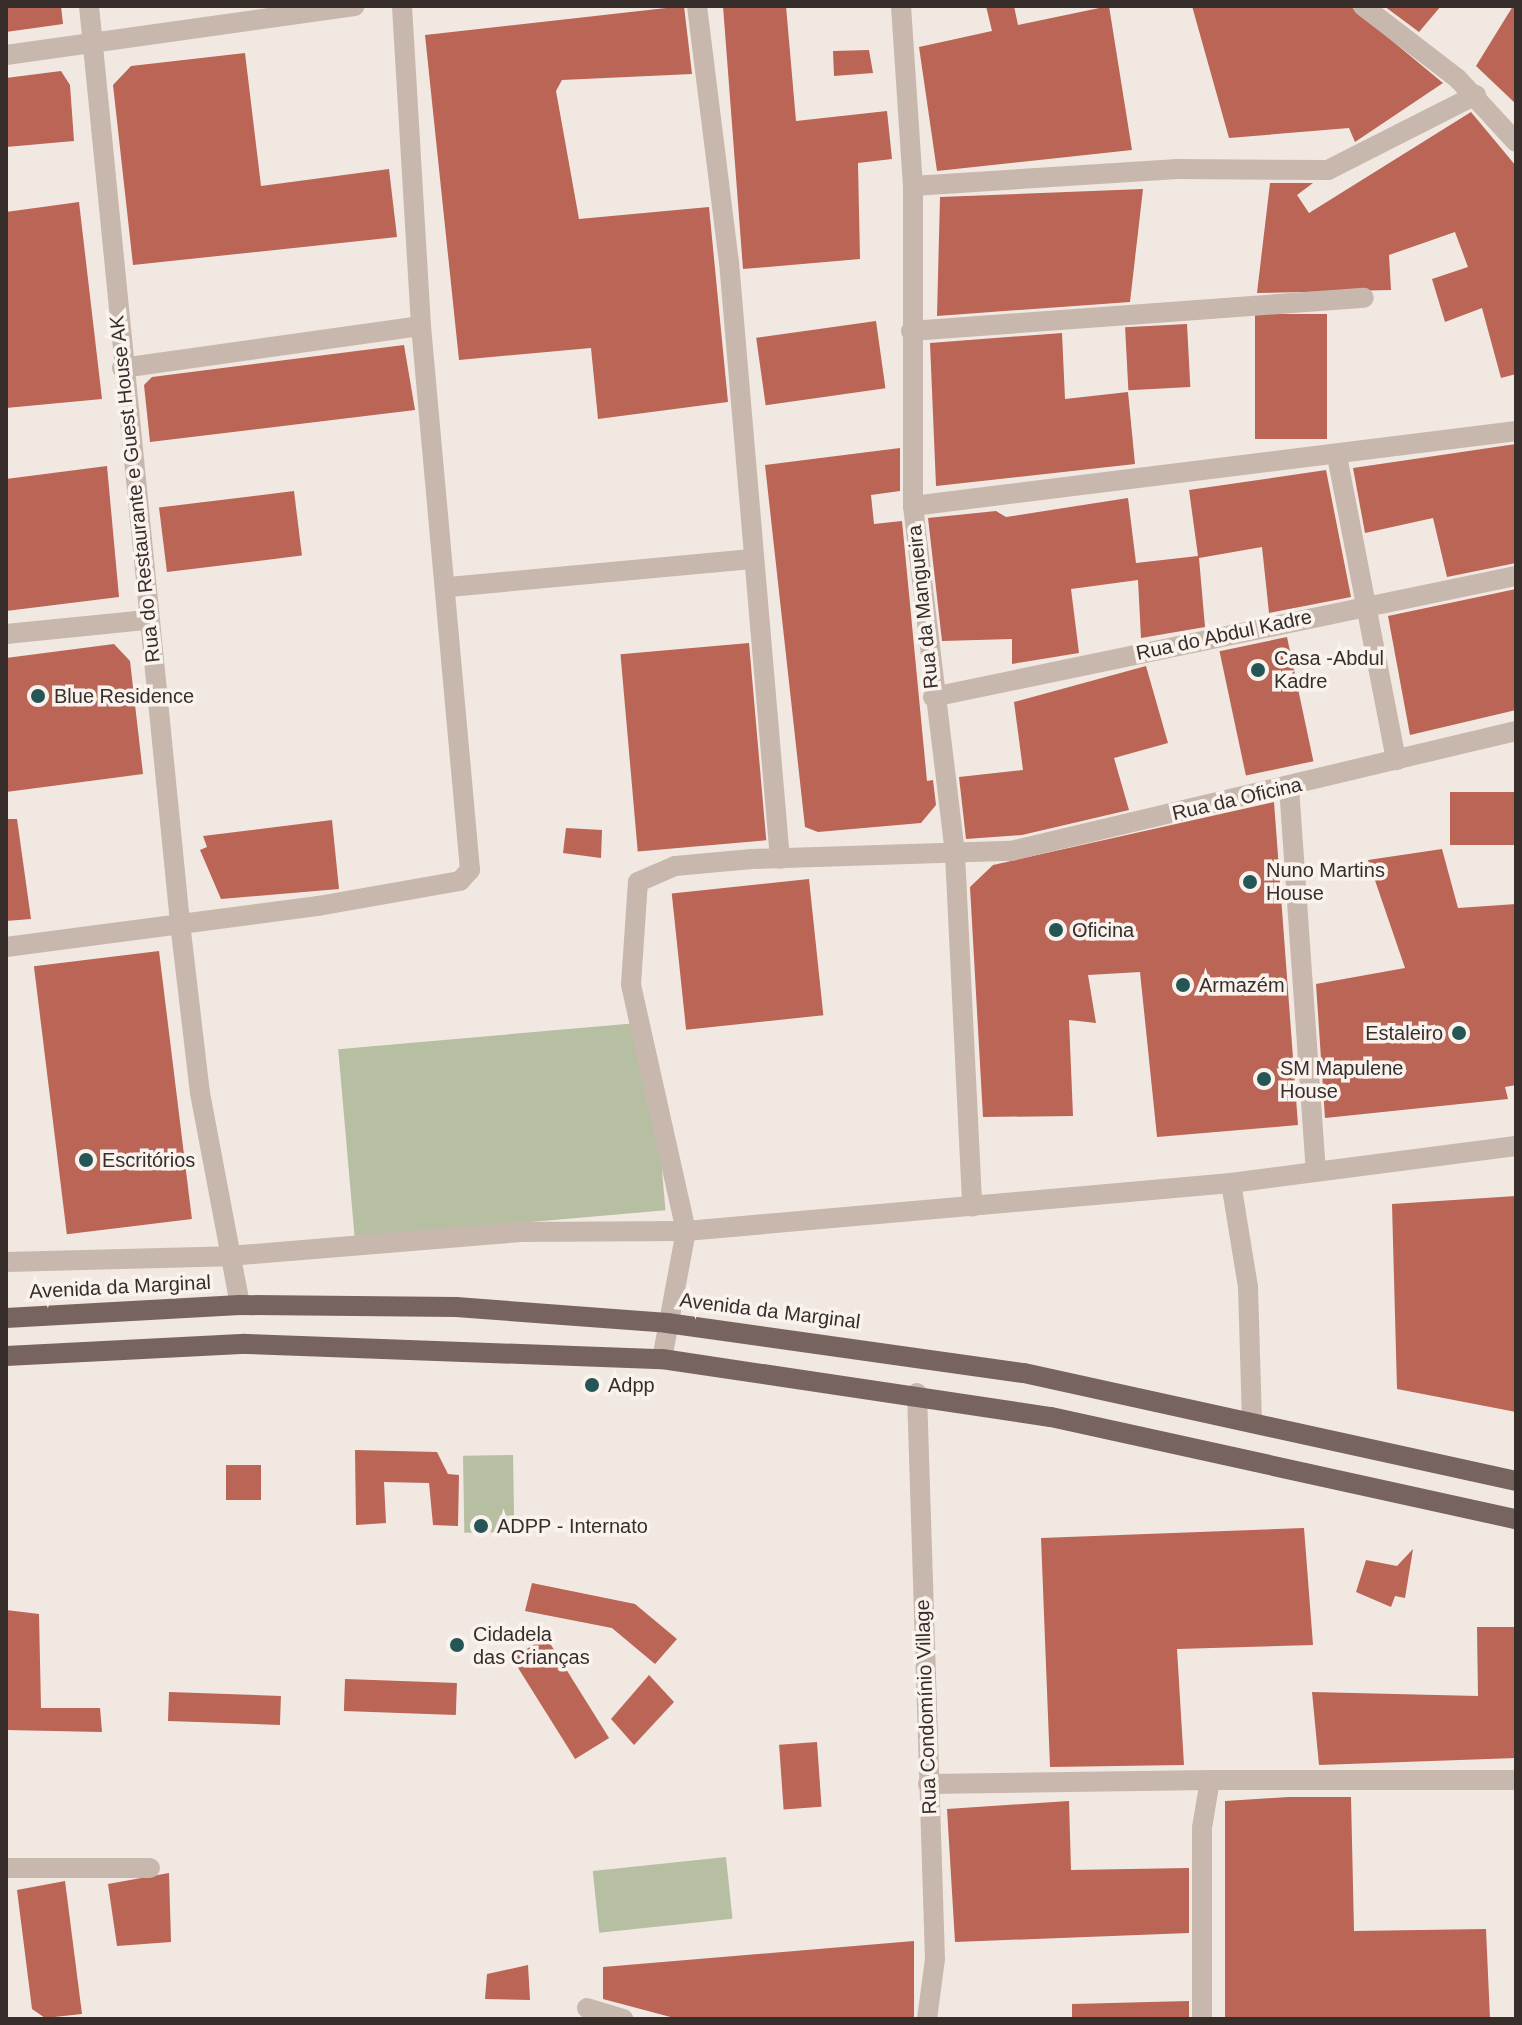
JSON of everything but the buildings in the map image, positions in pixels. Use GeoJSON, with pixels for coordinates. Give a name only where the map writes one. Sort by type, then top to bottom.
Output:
{"type":"FeatureCollection","features":[{"type":"Feature","properties":{"kind":"main road","name":"Avenida da Marginal"},"geometry":{"type":"LineString","coordinates":[[6,1318],[240,1305],[456,1307],[667,1323],[910,1354],[1252,1418],[1516,1481]]}},
{"type":"Feature","properties":{"kind":"main road"},"geometry":{"type":"LineString","coordinates":[[6,1356],[246,1344],[662,1359],[917,1393],[1516,1519]]}},
{"type":"Feature","properties":{"kind":"street","name":"Rua do Restaurante e Guest House AK"},"geometry":{"type":"LineString","coordinates":[[89,6],[95,42],[147,620],[180,923],[229,1256],[240,1305]]}},
{"type":"Feature","properties":{"kind":"street"},"geometry":{"type":"LineString","coordinates":[[6,55],[355,6]]}},
{"type":"Feature","properties":{"kind":"street"},"geometry":{"type":"LineString","coordinates":[[6,947],[467,878],[449,587],[421,326],[402,6]]}},
{"type":"Feature","properties":{"kind":"street"},"geometry":{"type":"LineString","coordinates":[[697,6],[729,262],[780,859]]}},
{"type":"Feature","properties":{"kind":"street","name":"Rua da Mangueira"},"geometry":{"type":"LineString","coordinates":[[901,6],[913,186],[913,506],[933,697],[955,854],[972,1207]]}},
{"type":"Feature","properties":{"kind":"street"},"geometry":{"type":"LineString","coordinates":[[1363,6],[1476,95],[1516,142]]}},
{"type":"Feature","properties":{"kind":"street"},"geometry":{"type":"LineString","coordinates":[[913,186],[1177,169],[1328,170],[1476,95]]}},
{"type":"Feature","properties":{"kind":"street"},"geometry":{"type":"LineString","coordinates":[[911,331],[1364,298]]}},
{"type":"Feature","properties":{"kind":"street"},"geometry":{"type":"LineString","coordinates":[[122,368],[421,326]]}},
{"type":"Feature","properties":{"kind":"street"},"geometry":{"type":"LineString","coordinates":[[913,506],[1337,456],[1516,431]]}},
{"type":"Feature","properties":{"kind":"street"},"geometry":{"type":"LineString","coordinates":[[1337,456],[1396,760]]}},
{"type":"Feature","properties":{"kind":"street"},"geometry":{"type":"LineString","coordinates":[[449,587],[752,559]]}},
{"type":"Feature","properties":{"kind":"street","name":"Rua do Abdul Kadre"},"geometry":{"type":"LineString","coordinates":[[933,697],[1367,604],[1516,576]]}},
{"type":"Feature","properties":{"kind":"street"},"geometry":{"type":"LineString","coordinates":[[6,634],[147,620]]}},
{"type":"Feature","properties":{"kind":"street","name":"Rua da Oficina"},"geometry":{"type":"LineString","coordinates":[[686,1231],[639,1044],[631,984],[632,891],[662,869],[780,859],[1011,851],[1516,731]]}},
{"type":"Feature","properties":{"kind":"street"},"geometry":{"type":"LineString","coordinates":[[1289,787],[1316,1170]]}},
{"type":"Feature","properties":{"kind":"street"},"geometry":{"type":"LineString","coordinates":[[6,1262],[229,1256],[518,1232],[686,1231],[1231,1183],[1516,1146]]}},
{"type":"Feature","properties":{"kind":"street"},"geometry":{"type":"LineString","coordinates":[[1231,1183],[1248,1287],[1252,1418]]}},
{"type":"Feature","properties":{"kind":"street"},"geometry":{"type":"LineString","coordinates":[[662,1359],[686,1231]]}},
{"type":"Feature","properties":{"kind":"street","name":"Rua Condomínio Village"},"geometry":{"type":"LineString","coordinates":[[917,1393],[935,1959],[927,2019]]}},
{"type":"Feature","properties":{"kind":"street"},"geometry":{"type":"LineString","coordinates":[[1202,2019],[1202,1828],[1210,1780]]}},
{"type":"Feature","properties":{"kind":"street"},"geometry":{"type":"LineString","coordinates":[[928,1784],[1516,1780]]}},
{"type":"Feature","properties":{"kind":"street"},"geometry":{"type":"LineString","coordinates":[[6,1868],[150,1868]]}},
{"type":"Feature","properties":{"kind":"street"},"geometry":{"type":"LineString","coordinates":[[587,2008],[623,2019]]}},
{"type":"Feature","properties":{"kind":"green space"},"geometry":{"type":"Polygon","coordinates":[[[649,1022],[665,1210],[355,1237],[338,1049],[649,1022]]]}},
{"type":"Feature","properties":{"kind":"green space"},"geometry":{"type":"Polygon","coordinates":[[[513,1455],[514,1532],[464,1533],[463,1456],[513,1455]]]}},
{"type":"Feature","properties":{"kind":"green space"},"geometry":{"type":"Polygon","coordinates":[[[726,1857],[732,1919],[599,1933],[593,1871],[726,1857]]]}},
{"type":"Feature","properties":{"kind":"place","name":"Casa -Abdul Kadre"},"geometry":{"type":"Point","coordinates":[1258,670]}},
{"type":"Feature","properties":{"kind":"place","name":"Blue Residence"},"geometry":{"type":"Point","coordinates":[38,696]}},
{"type":"Feature","properties":{"kind":"place","name":"Nuno Martins House"},"geometry":{"type":"Point","coordinates":[1250,882]}},
{"type":"Feature","properties":{"kind":"place","name":"Oficina"},"geometry":{"type":"Point","coordinates":[1056,930]}},
{"type":"Feature","properties":{"kind":"place","name":"Armazém"},"geometry":{"type":"Point","coordinates":[1183,985]}},
{"type":"Feature","properties":{"kind":"place","name":"Estaleiro"},"geometry":{"type":"Point","coordinates":[1459,1033]}},
{"type":"Feature","properties":{"kind":"place","name":"SM Mapulene House"},"geometry":{"type":"Point","coordinates":[1264,1079]}},
{"type":"Feature","properties":{"kind":"place","name":"Escritórios"},"geometry":{"type":"Point","coordinates":[86,1160]}},
{"type":"Feature","properties":{"kind":"place","name":"Adpp"},"geometry":{"type":"Point","coordinates":[592,1385]}},
{"type":"Feature","properties":{"kind":"place","name":"ADPP - Internato"},"geometry":{"type":"Point","coordinates":[481,1526]}},
{"type":"Feature","properties":{"kind":"place","name":"Cidadela das Crianças"},"geometry":{"type":"Point","coordinates":[457,1645]}}]}
